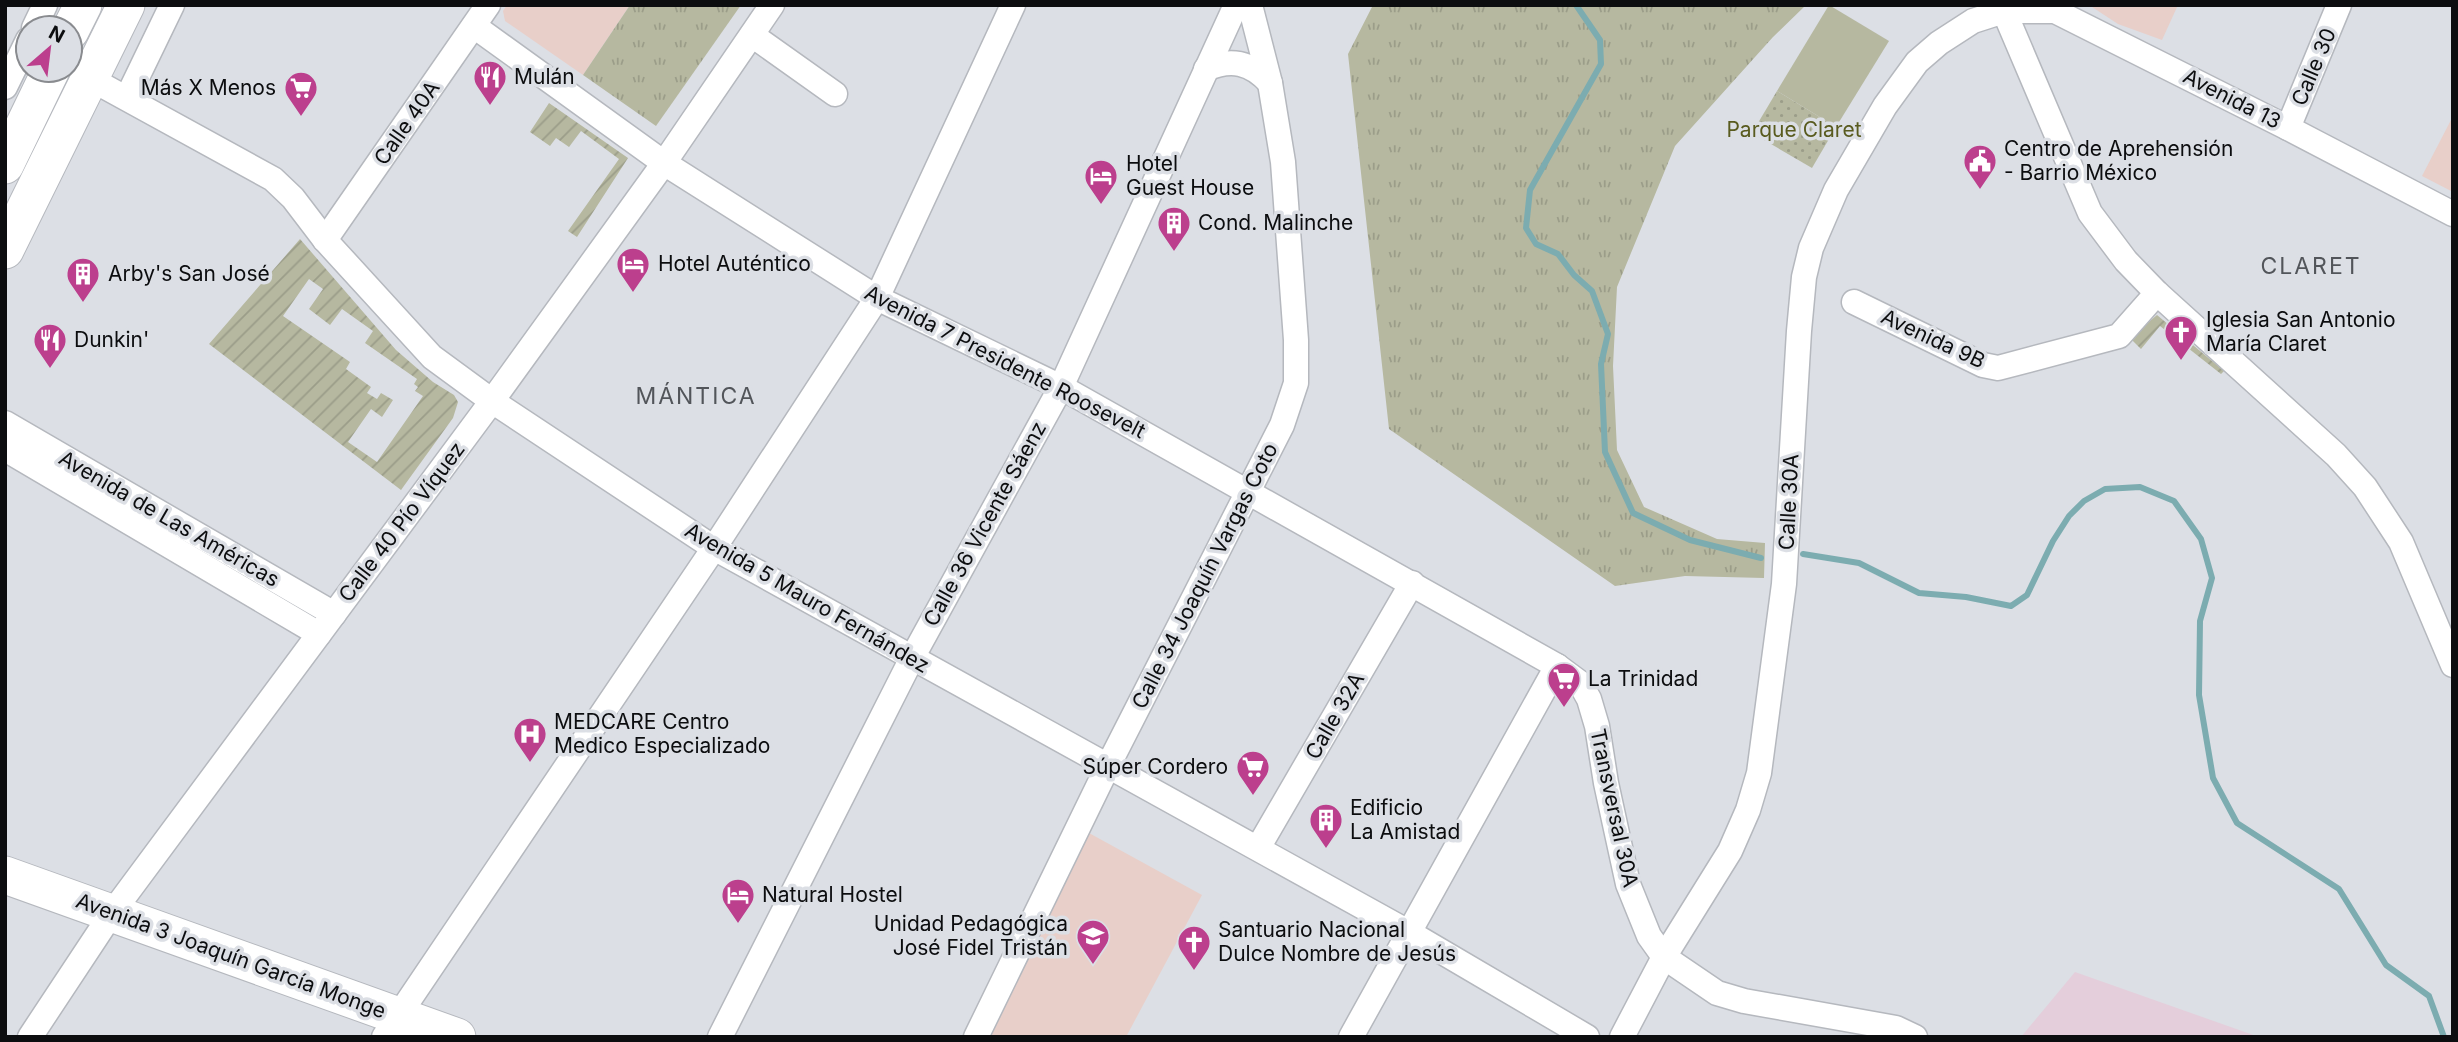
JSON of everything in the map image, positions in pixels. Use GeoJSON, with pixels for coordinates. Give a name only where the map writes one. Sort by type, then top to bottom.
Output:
{"type":"FeatureCollection","features":[{"type":"Feature","properties":{"kind":"highway"},"geometry":{"type":"LineString","coordinates":[[5,250],[127,5]]}},
{"type":"Feature","properties":{"kind":"highway"},"geometry":{"type":"LineString","coordinates":[[5,165],[44,84]]}},
{"type":"Feature","properties":{"kind":"highway","name":"Avenida 3 Joaquín García Monge"},"geometry":{"type":"LineString","coordinates":[[5,875],[112,913],[391,1026],[457,1037]]}},
{"type":"Feature","properties":{"kind":"street"},"geometry":{"type":"LineString","coordinates":[[127,98],[172,5]]}},
{"type":"Feature","properties":{"kind":"street","name":"Calle 40A"},"geometry":{"type":"LineString","coordinates":[[325,240],[488,5]]}},
{"type":"Feature","properties":{"kind":"street","name":"Calle 40 Pío Víquez"},"geometry":{"type":"LineString","coordinates":[[30,1037],[112,913],[492,401],[664,163],[772,5]]}},
{"type":"Feature","properties":{"kind":"street"},"geometry":{"type":"LineString","coordinates":[[391,1026],[714,548],[877,298],[1013,5]]}},
{"type":"Feature","properties":{"kind":"street","name":"Calle 30"},"geometry":{"type":"LineString","coordinates":[[2288,128],[2339,5]]}},
{"type":"Feature","properties":{"kind":"street","name":"Calle 36 Vicente Sáenz"},"geometry":{"type":"LineString","coordinates":[[720,1037],[912,658],[1061,387],[1206,69],[1249,8]]}},
{"type":"Feature","properties":{"kind":"street","name":"Calle 34 Joaquín Vargas Coto"},"geometry":{"type":"LineString","coordinates":[[976,1037],[1108,766],[1282,425],[1296,383],[1296,340],[1283,162],[1270,83],[1249,8]]}},
{"type":"Feature","properties":{"kind":"street","name":"Avenida 13"},"geometry":{"type":"LineString","coordinates":[[2004,11],[2052,8],[2453,214]]}},
{"type":"Feature","properties":{"kind":"street"},"geometry":{"type":"LineString","coordinates":[[2004,11],[2090,213],[2126,261],[2157,293],[2336,455],[2365,487],[2401,542],[2453,665]]}},
{"type":"Feature","properties":{"kind":"street","name":"Calle 30A"},"geometry":{"type":"LineString","coordinates":[[1622,1037],[1664,957],[1730,851],[1748,810],[1759,773],[1784,584],[1799,331],[1804,276],[1811,248],[1836,190],[1885,106],[1917,62],[1939,43],[1973,21],[2004,11]]}},
{"type":"Feature","properties":{"kind":"street","name":"Avenida 7 Presidente Roosevelt"},"geometry":{"type":"LineString","coordinates":[[474,26],[664,163],[877,298],[1061,387],[1557,666]]}},
{"type":"Feature","properties":{"kind":"street"},"geometry":{"type":"LineString","coordinates":[[752,35],[835,94]]}},
{"type":"Feature","properties":{"kind":"street"},"geometry":{"type":"LineString","coordinates":[[1206,69],[1219,63],[1248,65],[1261,72],[1270,83]]}},
{"type":"Feature","properties":{"kind":"street"},"geometry":{"type":"LineString","coordinates":[[5,87],[14,69]]}},
{"type":"Feature","properties":{"kind":"street","name":"Avenida 5 Mauro Fernández"},"geometry":{"type":"LineString","coordinates":[[89,78],[254,166],[273,179],[293,198],[325,240],[432,357],[492,401],[714,548],[1410,933],[1587,1037]]}},
{"type":"Feature","properties":{"kind":"street","name":"Avenida 9B"},"geometry":{"type":"LineString","coordinates":[[1854,302],[1983,365],[1998,368],[2119,337],[2157,293]]}},
{"type":"Feature","properties":{"kind":"street","name":"Avenida de Las Américas"},"geometry":{"type":"LineString","coordinates":[[5,423],[334,614]]}},
{"type":"Feature","properties":{"kind":"street","name":"Avenida de Las Américas"},"geometry":{"type":"LineString","coordinates":[[5,449],[172,555],[318,634]]}},
{"type":"Feature","properties":{"kind":"street","name":"Calle 32A"},"geometry":{"type":"LineString","coordinates":[[1258,848],[1412,583]]}},
{"type":"Feature","properties":{"kind":"street"},"geometry":{"type":"LineString","coordinates":[[1351,1037],[1557,666]]}},
{"type":"Feature","properties":{"kind":"street","name":"Transversal 30A"},"geometry":{"type":"LineString","coordinates":[[1557,666],[1580,683],[1589,699],[1597,726],[1606,783],[1628,884],[1649,936],[1664,957]]}},
{"type":"Feature","properties":{"kind":"street"},"geometry":{"type":"LineString","coordinates":[[1664,957],[1717,993],[1744,1001],[1896,1028],[1915,1037]]}},
{"type":"Feature","properties":{"kind":"shaded area"},"geometry":{"type":"Polygon","coordinates":[[[507,5],[630,5],[583,75],[505,21],[503,11],[507,5]]]}},
{"type":"Feature","properties":{"kind":"shaded area"},"geometry":{"type":"Polygon","coordinates":[[[2089,5],[2178,5],[2162,40],[2118,24],[2089,5]]]}},
{"type":"Feature","properties":{"kind":"shaded area"},"geometry":{"type":"Polygon","coordinates":[[[2453,116],[2453,192],[2422,176],[2453,116]]]}},
{"type":"Feature","properties":{"kind":"shaded area","name":"Unidad Pedagógica José Fidel Tristán"},"geometry":{"type":"Polygon","coordinates":[[[1089,833],[1202,895],[1126,1037],[987,1037],[1089,833]]]}},
{"type":"Feature","properties":{"kind":"shaded area"},"geometry":{"type":"Polygon","coordinates":[[[2075,972],[2259,1037],[2021,1037],[2075,972]]]}},
{"type":"Feature","properties":{"kind":"green space"},"geometry":{"type":"Polygon","coordinates":[[[630,5],[741,5],[656,126],[583,75],[630,5]]]}},
{"type":"Feature","properties":{"kind":"green space"},"geometry":{"type":"Polygon","coordinates":[[[1373,5],[1806,5],[1773,37],[1675,146],[1617,287],[1613,366],[1617,450],[1644,507],[1717,539],[1765,543],[1764,578],[1685,576],[1615,586],[1389,429],[1348,54],[1373,5]]]}},
{"type":"Feature","properties":{"kind":"green space"},"geometry":{"type":"Polygon","coordinates":[[[1829,5],[1889,41],[1836,127],[1777,91],[1829,5]]]}},
{"type":"Feature","properties":{"kind":"green space","name":"Parque Claret"},"geometry":{"type":"Polygon","coordinates":[[[1777,91],[1836,127],[1812,168],[1752,133],[1777,91]]]}},
{"type":"Feature","properties":{"kind":"green space"},"geometry":{"type":"Polygon","coordinates":[[[549,103],[628,158],[577,237],[568,231],[619,159],[581,131],[569,147],[556,138],[550,146],[530,132],[549,103]]]}},
{"type":"Feature","properties":{"kind":"green space"},"geometry":{"type":"Polygon","coordinates":[[[300,239],[396,350],[433,382],[454,395],[458,402],[453,418],[401,490],[209,344],[300,239]],[[309,279],[283,316],[350,362],[346,369],[371,387],[367,393],[377,399],[381,393],[393,400],[382,417],[371,409],[348,442],[377,462],[423,396],[415,391],[418,387],[414,384],[417,379],[365,343],[373,331],[342,309],[330,325],[309,309],[323,289],[309,279]]]}},
{"type":"Feature","properties":{"kind":"green space"},"geometry":{"type":"Polygon","coordinates":[[[2157,315],[2224,371],[2221,374],[2160,326],[2141,349],[2130,338],[2157,315]]]}},
{"type":"Feature","properties":{"kind":"waterway"},"geometry":{"type":"LineString","coordinates":[[1576,5],[1600,40],[1601,64],[1530,190],[1526,228],[1536,244],[1558,254],[1574,275],[1592,291],[1608,334],[1601,364],[1605,452],[1633,513],[1690,540],[1761,558]]}},
{"type":"Feature","properties":{"kind":"waterway"},"geometry":{"type":"LineString","coordinates":[[1803,554],[1859,563],[1919,593],[1966,597],[2011,606],[2027,595],[2053,541],[2069,516],[2084,501],[2105,489],[2140,487],[2174,501],[2201,539],[2212,578],[2200,621],[2199,695],[2213,778],[2237,823],[2339,889],[2386,965],[2429,996],[2444,1037]]}},
{"type":"Feature","properties":{"kind":"place","name":"Mulán"},"geometry":{"type":"Point","coordinates":[490,107]}},
{"type":"Feature","properties":{"kind":"place","name":"Más X Menos"},"geometry":{"type":"Point","coordinates":[301,118]}},
{"type":"Feature","properties":{"kind":"place","name":"Centro de Aprehensión - Barrio México"},"geometry":{"type":"Point","coordinates":[1980,191]}},
{"type":"Feature","properties":{"kind":"place","name":"Hotel Guest House"},"geometry":{"type":"Point","coordinates":[1101,206]}},
{"type":"Feature","properties":{"kind":"place","name":"Cond. Malinche"},"geometry":{"type":"Point","coordinates":[1174,253]}},
{"type":"Feature","properties":{"kind":"place","name":"Hotel Auténtico"},"geometry":{"type":"Point","coordinates":[633,294]}},
{"type":"Feature","properties":{"kind":"place","name":"Arby's San José"},"geometry":{"type":"Point","coordinates":[83,304]}},
{"type":"Feature","properties":{"kind":"place","name":"Iglesia San Antonio María Claret"},"geometry":{"type":"Point","coordinates":[2181,362]}},
{"type":"Feature","properties":{"kind":"place","name":"Dunkin'"},"geometry":{"type":"Point","coordinates":[50,370]}},
{"type":"Feature","properties":{"kind":"place","name":"La Trinidad"},"geometry":{"type":"Point","coordinates":[1564,709]}},
{"type":"Feature","properties":{"kind":"place","name":"MEDCARE Centro Medico Especializado"},"geometry":{"type":"Point","coordinates":[530,764]}},
{"type":"Feature","properties":{"kind":"place","name":"Súper Cordero"},"geometry":{"type":"Point","coordinates":[1253,797]}},
{"type":"Feature","properties":{"kind":"place","name":"Edificio La Amistad"},"geometry":{"type":"Point","coordinates":[1326,850]}},
{"type":"Feature","properties":{"kind":"place","name":"Natural Hostel"},"geometry":{"type":"Point","coordinates":[738,925]}},
{"type":"Feature","properties":{"kind":"place","name":"Unidad Pedagógica José Fidel Tristán"},"geometry":{"type":"Point","coordinates":[1093,966]}},
{"type":"Feature","properties":{"kind":"place","name":"Santuario Nacional Dulce Nombre de Jesús"},"geometry":{"type":"Point","coordinates":[1194,972]}},
{"type":"Feature","properties":{"kind":"district","name":"CLARET"},"geometry":{"type":"Point","coordinates":[2311,266]}},
{"type":"Feature","properties":{"kind":"district","name":"MÁNTICA"},"geometry":{"type":"Point","coordinates":[696,396]}}]}
